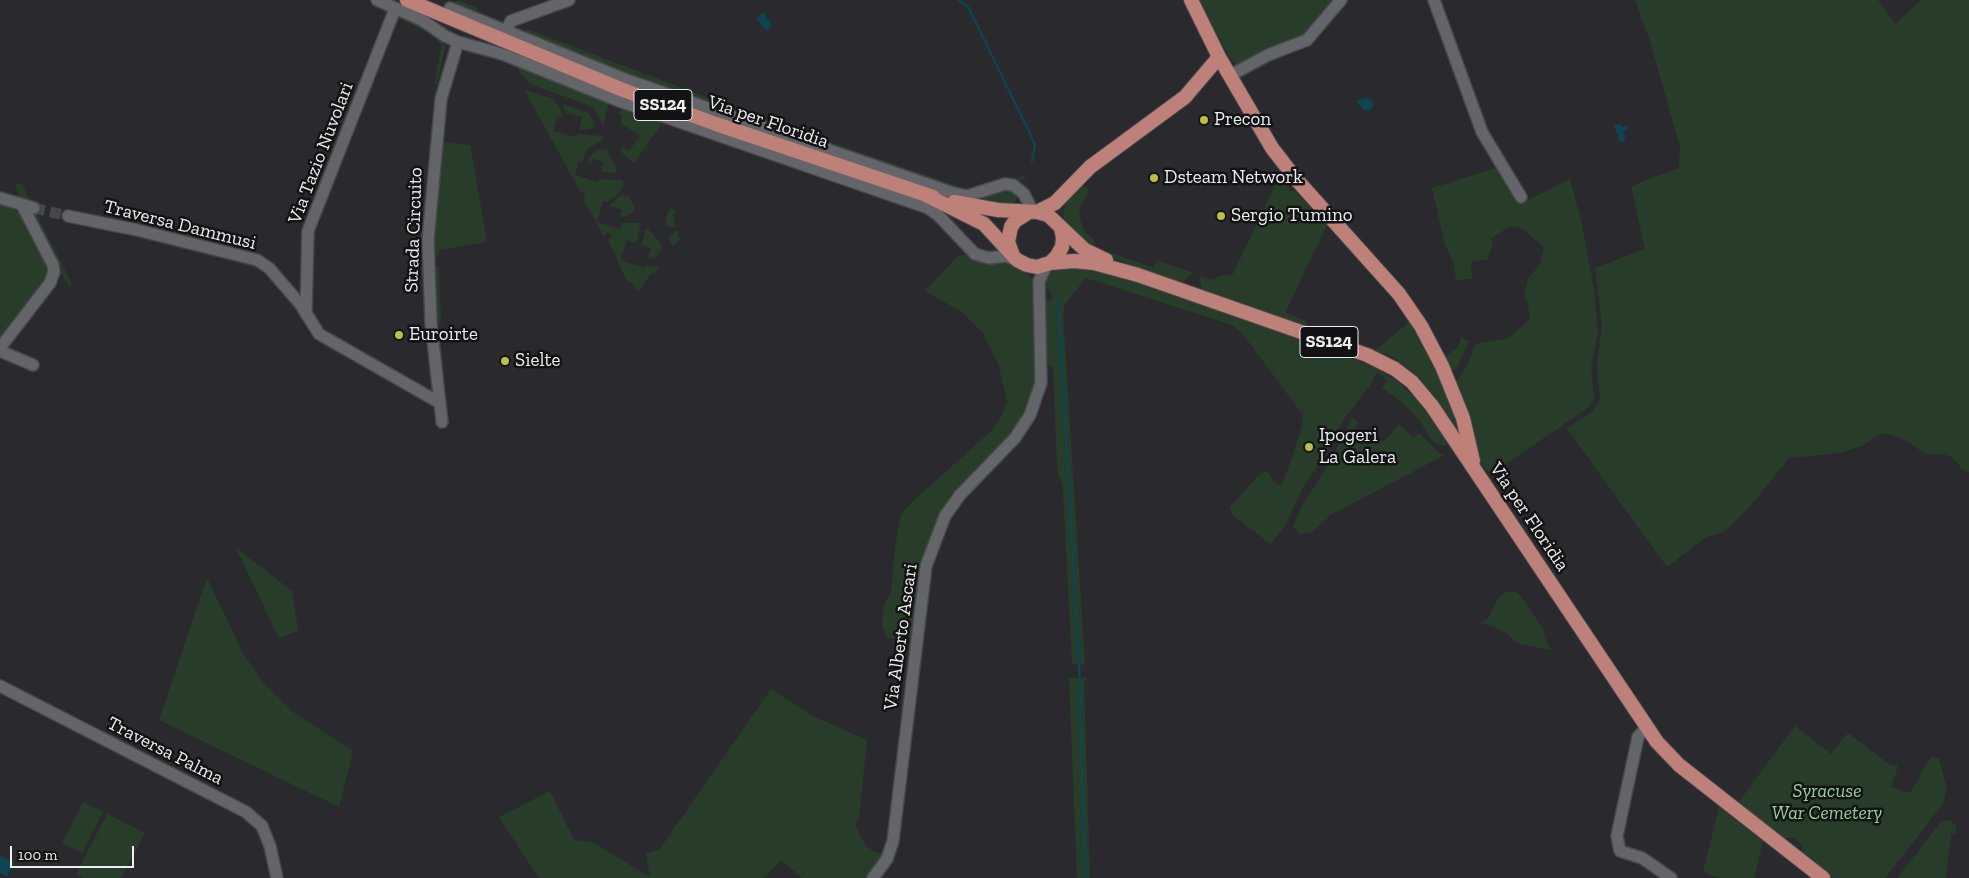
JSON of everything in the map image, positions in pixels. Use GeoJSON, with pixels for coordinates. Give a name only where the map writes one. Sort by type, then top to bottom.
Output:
{"type":"FeatureCollection","features":[{"type":"Feature","properties":{"kind":"main road","name":"Via per Floridia"},"geometry":{"type":"LineString","coordinates":[[407,0],[624,90],[725,127],[924,194]]}},
{"type":"Feature","properties":{"kind":"main road"},"geometry":{"type":"LineString","coordinates":[[1191,0],[1219,57],[1272,148],[1296,179],[1399,294],[1421,326],[1442,366],[1463,418],[1475,471]]}},
{"type":"Feature","properties":{"kind":"main road"},"geometry":{"type":"LineString","coordinates":[[1006,240],[1015,220],[1055,203],[1090,167],[1185,97],[1219,57]]}},
{"type":"Feature","properties":{"kind":"main road"},"geometry":{"type":"LineString","coordinates":[[924,194],[984,208],[1048,215],[1085,250],[1138,275]]}},
{"type":"Feature","properties":{"kind":"main road"},"geometry":{"type":"LineString","coordinates":[[924,194],[976,219],[1006,240],[1019,260],[1037,266],[1064,260],[1094,263],[1138,275]]}},
{"type":"Feature","properties":{"kind":"main road"},"geometry":{"type":"LineString","coordinates":[[1048,263],[1057,256],[1062,247],[1063,238],[1059,225],[1063,195]]}},
{"type":"Feature","properties":{"kind":"main road","name":"Via per Floridia"},"geometry":{"type":"LineString","coordinates":[[1138,275],[1368,356],[1395,369],[1424,394],[1646,728],[1679,765],[1823,878]]}},
{"type":"Feature","properties":{"kind":"street"},"geometry":{"type":"LineString","coordinates":[[377,0],[422,20],[458,42],[502,54],[619,102],[928,208],[938,215],[975,254],[989,258],[1006,256],[1019,260],[1039,282],[1048,263]]}},
{"type":"Feature","properties":{"kind":"street"},"geometry":{"type":"LineString","coordinates":[[506,31],[511,21],[569,0]]}},
{"type":"Feature","properties":{"kind":"street"},"geometry":{"type":"LineString","coordinates":[[1231,76],[1268,55],[1306,40],[1341,0]]}},
{"type":"Feature","properties":{"kind":"street"},"geometry":{"type":"LineString","coordinates":[[1434,0],[1482,132],[1521,198]]}},
{"type":"Feature","properties":{"kind":"street"},"geometry":{"type":"LineString","coordinates":[[450,8],[627,80],[953,193],[968,196],[1005,184],[1013,185],[1024,194],[1033,212]]}},
{"type":"Feature","properties":{"kind":"street","name":"Via Tazio Nuvolari"},"geometry":{"type":"LineString","coordinates":[[306,314],[308,230],[395,9]]}},
{"type":"Feature","properties":{"kind":"street","name":"Strada Circuito"},"geometry":{"type":"LineString","coordinates":[[442,422],[431,323],[428,263],[429,212],[441,99],[458,42]]}},
{"type":"Feature","properties":{"kind":"street"},"geometry":{"type":"LineString","coordinates":[[0,198],[28,207],[54,265],[54,272],[50,283],[0,350],[32,365]]}},
{"type":"Feature","properties":{"kind":"street","name":"Traversa Dammusi"},"geometry":{"type":"LineString","coordinates":[[68,216],[137,230],[257,260],[275,275],[306,314],[319,334],[440,404]]}},
{"type":"Feature","properties":{"kind":"street"},"geometry":{"type":"LineString","coordinates":[[989,258],[1006,240]]}},
{"type":"Feature","properties":{"kind":"street","name":"Via Alberto Ascari"},"geometry":{"type":"LineString","coordinates":[[873,878],[887,859],[893,841],[926,566],[936,536],[950,509],[960,495],[1015,438],[1030,415],[1041,383],[1039,282]]}},
{"type":"Feature","properties":{"kind":"street","name":"Traversa Palma"},"geometry":{"type":"LineString","coordinates":[[0,686],[246,812],[262,826],[270,846],[276,878]]}},
{"type":"Feature","properties":{"kind":"street"},"geometry":{"type":"LineString","coordinates":[[1646,728],[1638,737],[1617,836],[1620,851],[1642,858],[1671,878]]}},
{"type":"Feature","properties":{"kind":"green space"},"geometry":{"type":"Polygon","coordinates":[[[1198,0],[1336,0],[1310,33],[1237,66],[1231,60],[1198,0]]]}},
{"type":"Feature","properties":{"kind":"green space"},"geometry":{"type":"Polygon","coordinates":[[[1635,0],[1878,0],[1895,24],[1921,0],[1969,0],[1969,472],[1962,469],[1952,457],[1942,454],[1927,455],[1904,439],[1888,434],[1879,434],[1864,445],[1840,453],[1789,458],[1747,510],[1724,532],[1706,537],[1667,567],[1567,429],[1594,410],[1600,398],[1597,366],[1602,325],[1595,268],[1645,249],[1631,186],[1679,168],[1680,147],[1650,41],[1635,0]]]}},
{"type":"Feature","properties":{"kind":"green space"},"geometry":{"type":"Polygon","coordinates":[[[455,1],[461,1],[479,9],[473,13],[456,6],[455,1]]]}},
{"type":"Feature","properties":{"kind":"green space"},"geometry":{"type":"Polygon","coordinates":[[[397,15],[420,23],[443,41],[445,48],[437,84],[434,84],[442,45],[434,36],[397,15]]]}},
{"type":"Feature","properties":{"kind":"green space"},"geometry":{"type":"Polygon","coordinates":[[[527,29],[727,105],[719,109],[629,75],[522,33],[527,29]]]}},
{"type":"Feature","properties":{"kind":"green space"},"geometry":{"type":"Polygon","coordinates":[[[516,64],[609,101],[603,126],[594,108],[532,85],[521,74],[516,64]]]}},
{"type":"Feature","properties":{"kind":"green space"},"geometry":{"type":"Polygon","coordinates":[[[526,90],[553,99],[560,108],[564,118],[557,116],[553,131],[576,137],[577,134],[603,136],[603,139],[586,150],[582,162],[579,161],[575,175],[598,182],[599,179],[621,180],[624,183],[619,193],[607,202],[603,201],[597,222],[620,229],[622,223],[641,223],[636,243],[627,240],[620,260],[645,268],[646,265],[651,267],[660,265],[655,273],[651,273],[639,292],[632,283],[627,281],[609,242],[612,235],[607,232],[604,237],[584,200],[585,193],[580,191],[526,90]]]}},
{"type":"Feature","properties":{"kind":"green space"},"geometry":{"type":"Polygon","coordinates":[[[562,104],[587,112],[595,124],[594,128],[579,130],[582,117],[566,113],[562,104]]]}},
{"type":"Feature","properties":{"kind":"green space"},"geometry":{"type":"Polygon","coordinates":[[[628,108],[659,120],[661,125],[634,163],[620,151],[622,147],[629,151],[640,136],[621,123],[622,116],[618,112],[628,108]]]}},
{"type":"Feature","properties":{"kind":"green space"},"geometry":{"type":"Polygon","coordinates":[[[735,109],[963,188],[972,189],[1004,178],[1015,179],[1023,176],[1027,179],[963,192],[737,114],[735,109]]]}},
{"type":"Feature","properties":{"kind":"green space"},"geometry":{"type":"Polygon","coordinates":[[[442,143],[470,145],[487,242],[439,250],[439,257],[434,254],[438,167],[442,143]]]}},
{"type":"Feature","properties":{"kind":"green space"},"geometry":{"type":"Polygon","coordinates":[[[607,149],[617,170],[615,173],[601,172],[604,162],[593,159],[591,164],[588,163],[590,156],[597,150],[607,149]]]}},
{"type":"Feature","properties":{"kind":"green space"},"geometry":{"type":"Polygon","coordinates":[[[1499,167],[1514,192],[1513,195],[1521,204],[1570,179],[1581,221],[1594,290],[1598,332],[1591,366],[1594,398],[1589,407],[1493,473],[1486,470],[1482,465],[1455,384],[1467,366],[1476,344],[1509,338],[1530,319],[1528,305],[1524,297],[1528,279],[1540,264],[1544,247],[1521,228],[1510,226],[1490,239],[1493,243],[1488,259],[1471,262],[1472,279],[1456,280],[1454,264],[1445,245],[1432,188],[1499,167]]]}},
{"type":"Feature","properties":{"kind":"green space"},"geometry":{"type":"Polygon","coordinates":[[[1281,173],[1289,183],[1289,192],[1294,190],[1327,225],[1285,313],[1306,321],[1308,326],[1202,290],[1199,276],[1214,280],[1218,276],[1233,274],[1281,173]]]}},
{"type":"Feature","properties":{"kind":"green space"},"geometry":{"type":"Polygon","coordinates":[[[14,183],[22,184],[32,205],[21,199],[14,183]]]}},
{"type":"Feature","properties":{"kind":"green space"},"geometry":{"type":"Polygon","coordinates":[[[1080,184],[1089,190],[1080,209],[1079,217],[1085,232],[1094,239],[1094,247],[1154,268],[1157,260],[1193,273],[1181,283],[1094,251],[1070,229],[1063,215],[1067,200],[1080,184]]]}},
{"type":"Feature","properties":{"kind":"green space"},"geometry":{"type":"Polygon","coordinates":[[[1011,188],[1017,194],[1014,205],[966,200],[1011,188]]]}},
{"type":"Feature","properties":{"kind":"green space"},"geometry":{"type":"Polygon","coordinates":[[[621,195],[629,196],[635,208],[632,213],[624,217],[620,216],[622,210],[609,206],[621,195]]]}},
{"type":"Feature","properties":{"kind":"green space"},"geometry":{"type":"Polygon","coordinates":[[[0,203],[11,206],[23,217],[48,261],[49,278],[0,342],[0,203]]]}},
{"type":"Feature","properties":{"kind":"green space"},"geometry":{"type":"Polygon","coordinates":[[[670,209],[674,209],[676,213],[673,215],[676,227],[668,227],[665,220],[670,209]]]}},
{"type":"Feature","properties":{"kind":"green space"},"geometry":{"type":"Polygon","coordinates":[[[35,211],[72,284],[69,286],[41,239],[33,218],[35,211]]]}},
{"type":"Feature","properties":{"kind":"green space"},"geometry":{"type":"Polygon","coordinates":[[[648,229],[661,244],[662,249],[655,258],[648,259],[651,248],[642,245],[645,231],[648,229]]]}},
{"type":"Feature","properties":{"kind":"green space"},"geometry":{"type":"Polygon","coordinates":[[[677,230],[680,240],[673,246],[668,238],[677,230]]]}},
{"type":"Feature","properties":{"kind":"green space"},"geometry":{"type":"Polygon","coordinates":[[[969,254],[984,262],[1008,262],[1030,276],[1033,281],[1035,290],[1037,372],[1034,392],[1026,413],[1011,436],[940,515],[924,554],[911,637],[887,639],[882,623],[884,605],[891,592],[895,547],[901,515],[911,503],[991,431],[1001,417],[1007,401],[998,363],[983,333],[962,312],[925,291],[958,256],[969,254]]]}},
{"type":"Feature","properties":{"kind":"green space"},"geometry":{"type":"Polygon","coordinates":[[[1062,265],[1095,265],[1373,367],[1397,381],[1420,403],[1446,440],[1447,446],[1440,445],[1432,440],[1418,418],[1397,398],[1382,388],[1388,381],[1377,373],[1344,419],[1332,443],[1304,486],[1283,529],[1271,544],[1231,514],[1230,507],[1258,476],[1266,471],[1274,482],[1282,486],[1302,427],[1303,415],[1242,333],[1232,325],[1086,278],[1065,304],[1063,314],[1085,665],[1072,664],[1063,489],[1057,468],[1053,367],[1047,364],[1044,303],[1053,298],[1050,289],[1043,290],[1047,273],[1062,265]]]}},
{"type":"Feature","properties":{"kind":"green space"},"geometry":{"type":"Polygon","coordinates":[[[439,266],[441,323],[437,324],[434,268],[439,266]]]}},
{"type":"Feature","properties":{"kind":"green space"},"geometry":{"type":"Polygon","coordinates":[[[1410,321],[1437,373],[1461,430],[1459,433],[1418,376],[1392,356],[1375,351],[1410,321]]]}},
{"type":"Feature","properties":{"kind":"green space"},"geometry":{"type":"Polygon","coordinates":[[[1461,337],[1469,341],[1457,368],[1450,371],[1445,362],[1445,357],[1458,347],[1461,337]]]}},
{"type":"Feature","properties":{"kind":"green space"},"geometry":{"type":"Polygon","coordinates":[[[1353,417],[1358,423],[1354,430],[1367,445],[1372,441],[1385,441],[1399,424],[1414,438],[1419,433],[1439,453],[1445,455],[1332,514],[1311,533],[1299,534],[1293,526],[1303,504],[1327,467],[1353,417]]]}},
{"type":"Feature","properties":{"kind":"green space"},"geometry":{"type":"Polygon","coordinates":[[[236,548],[292,591],[298,631],[279,638],[236,548]]]}},
{"type":"Feature","properties":{"kind":"green space"},"geometry":{"type":"Polygon","coordinates":[[[207,578],[244,655],[263,682],[293,712],[353,751],[339,807],[159,720],[207,578]]]}},
{"type":"Feature","properties":{"kind":"green space"},"geometry":{"type":"Polygon","coordinates":[[[1515,591],[1520,595],[1543,629],[1546,641],[1552,650],[1516,643],[1508,634],[1494,627],[1479,623],[1488,619],[1498,598],[1504,593],[1515,591]]]}},
{"type":"Feature","properties":{"kind":"green space"},"geometry":{"type":"Polygon","coordinates":[[[1069,678],[1087,678],[1084,683],[1090,878],[1077,878],[1069,678]]]}},
{"type":"Feature","properties":{"kind":"green space"},"geometry":{"type":"Polygon","coordinates":[[[771,689],[813,716],[867,740],[859,818],[855,826],[865,844],[874,852],[885,854],[866,878],[802,878],[781,860],[763,878],[539,878],[499,817],[550,791],[574,840],[592,842],[650,877],[646,853],[659,850],[771,689]]]}},
{"type":"Feature","properties":{"kind":"green space","name":"Syracuse War Cemetery"},"geometry":{"type":"Polygon","coordinates":[[[1795,726],[1831,754],[1848,733],[1890,765],[1898,766],[1891,787],[1910,793],[1930,758],[1934,756],[1939,759],[1947,788],[1943,804],[1885,878],[1833,878],[1800,851],[1803,848],[1801,844],[1793,837],[1786,839],[1738,803],[1795,726]]]}},
{"type":"Feature","properties":{"kind":"green space"},"geometry":{"type":"Polygon","coordinates":[[[83,802],[103,812],[82,853],[62,843],[83,802]]]}},
{"type":"Feature","properties":{"kind":"green space"},"geometry":{"type":"Polygon","coordinates":[[[1719,807],[1763,841],[1754,878],[1720,878],[1703,872],[1719,807]]]}},
{"type":"Feature","properties":{"kind":"green space"},"geometry":{"type":"Polygon","coordinates":[[[107,814],[145,833],[121,878],[84,878],[76,874],[107,814]]]}},
{"type":"Feature","properties":{"kind":"green space"},"geometry":{"type":"Polygon","coordinates":[[[1950,820],[1956,826],[1956,833],[1951,833],[1946,878],[1897,878],[1942,821],[1950,820]]]}},
{"type":"Feature","properties":{"kind":"water"},"geometry":{"type":"Polygon","coordinates":[[[763,12],[772,26],[767,31],[756,19],[763,12]]]}},
{"type":"Feature","properties":{"kind":"water"},"geometry":{"type":"Polygon","coordinates":[[[1366,97],[1372,101],[1373,106],[1369,111],[1364,110],[1356,101],[1366,97]]]}},
{"type":"Feature","properties":{"kind":"water"},"geometry":{"type":"Polygon","coordinates":[[[1620,124],[1622,127],[1627,126],[1628,130],[1623,132],[1626,140],[1620,142],[1614,126],[1620,124]]]}},
{"type":"Feature","properties":{"kind":"water"},"geometry":{"type":"Polygon","coordinates":[[[0,855],[14,863],[7,877],[0,873],[0,855]]]}},
{"type":"Feature","properties":{"kind":"waterway"},"geometry":{"type":"LineString","coordinates":[[959,0],[968,7],[1028,129],[1035,145],[1032,161]]}},
{"type":"Feature","properties":{"kind":"waterway"},"geometry":{"type":"LineString","coordinates":[[1058,297],[1079,664],[1085,878]]}},
{"type":"Feature","properties":{"kind":"tunnel"},"geometry":{"type":"LineString","coordinates":[[34,208],[68,216]]}},
{"type":"Feature","properties":{"kind":"place","name":"Precon"},"geometry":{"type":"Point","coordinates":[1204,120]}},
{"type":"Feature","properties":{"kind":"place","name":"Dsteam Network"},"geometry":{"type":"Point","coordinates":[1154,178]}},
{"type":"Feature","properties":{"kind":"place","name":"Sergio Tumino"},"geometry":{"type":"Point","coordinates":[1221,216]}},
{"type":"Feature","properties":{"kind":"place","name":"Euroirte"},"geometry":{"type":"Point","coordinates":[399,335]}},
{"type":"Feature","properties":{"kind":"place","name":"Sielte"},"geometry":{"type":"Point","coordinates":[505,361]}},
{"type":"Feature","properties":{"kind":"place","name":"Ipogeri La Galera"},"geometry":{"type":"Point","coordinates":[1309,447]}}]}
